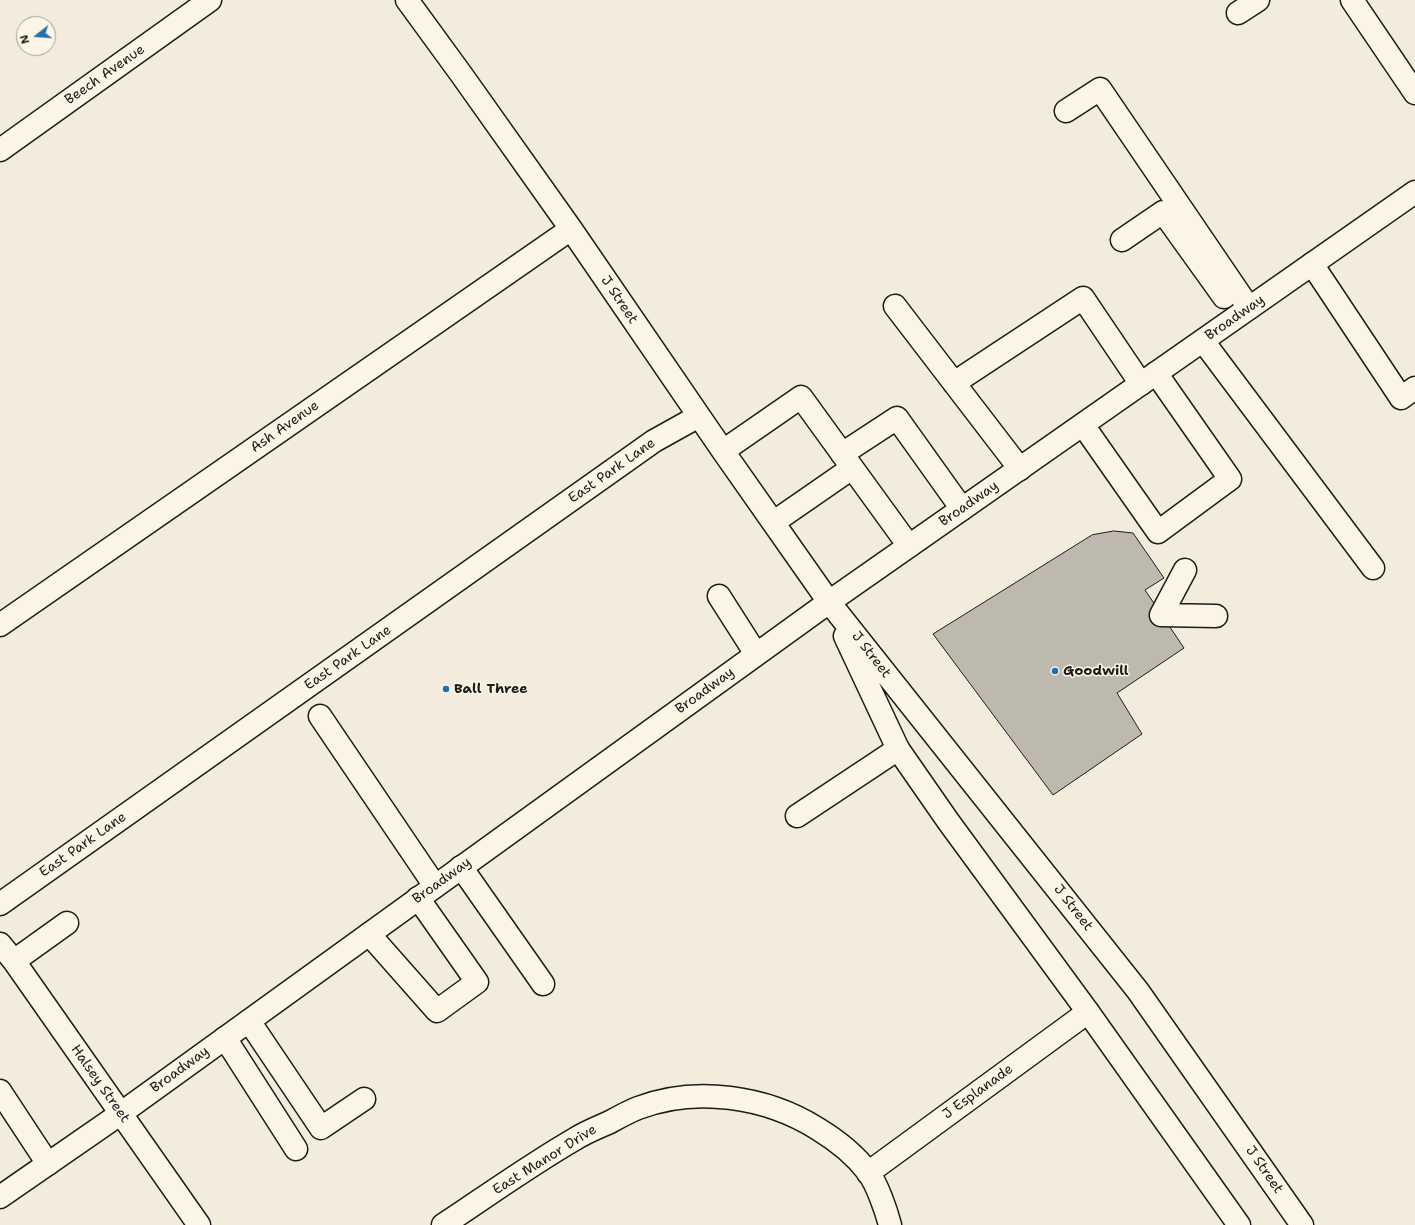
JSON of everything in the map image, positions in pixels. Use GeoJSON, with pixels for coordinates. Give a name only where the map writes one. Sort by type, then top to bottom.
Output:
{"type":"FeatureCollection","features":[{"type":"Feature","properties":{"kind":"street","name":"Beech Avenue"},"geometry":{"type":"LineString","coordinates":[[0,150],[210,0]]}},
{"type":"Feature","properties":{"kind":"street","name":"J Street"},"geometry":{"type":"LineString","coordinates":[[407,0],[571,229],[723,451],[829,602],[1138,991],[1302,1225]]}},
{"type":"Feature","properties":{"kind":"street"},"geometry":{"type":"LineString","coordinates":[[1238,13],[1258,0]]}},
{"type":"Feature","properties":{"kind":"street"},"geometry":{"type":"LineString","coordinates":[[1352,0],[1415,93]]}},
{"type":"Feature","properties":{"kind":"street"},"geometry":{"type":"LineString","coordinates":[[1066,111],[1100,89],[1244,312]]}},
{"type":"Feature","properties":{"kind":"street","name":"Broadway"},"geometry":{"type":"LineString","coordinates":[[0,1197],[120,1114],[829,602],[1415,192]]}},
{"type":"Feature","properties":{"kind":"street"},"geometry":{"type":"LineString","coordinates":[[1122,240],[1163,212],[1244,312]]}},
{"type":"Feature","properties":{"kind":"street","name":"Ash Avenue"},"geometry":{"type":"LineString","coordinates":[[0,625],[571,229]]}},
{"type":"Feature","properties":{"kind":"street"},"geometry":{"type":"LineString","coordinates":[[1312,264],[1401,398],[1415,388]]}},
{"type":"Feature","properties":{"kind":"street"},"geometry":{"type":"LineString","coordinates":[[954,383],[1083,298],[1230,479],[1158,532],[1083,425]]}},
{"type":"Feature","properties":{"kind":"street"},"geometry":{"type":"LineString","coordinates":[[895,306],[1020,469]]}},
{"type":"Feature","properties":{"kind":"street"},"geometry":{"type":"LineString","coordinates":[[1203,341],[1373,568]]}},
{"type":"Feature","properties":{"kind":"street"},"geometry":{"type":"LineString","coordinates":[[723,451],[801,397],[909,546]]}},
{"type":"Feature","properties":{"kind":"street","name":"East Park Lane"},"geometry":{"type":"LineString","coordinates":[[0,904],[654,441],[699,416]]}},
{"type":"Feature","properties":{"kind":"street"},"geometry":{"type":"LineString","coordinates":[[774,522],[897,418],[962,509]]}},
{"type":"Feature","properties":{"kind":"street"},"geometry":{"type":"LineString","coordinates":[[1185,570],[1162,615],[1216,616]]}},
{"type":"Feature","properties":{"kind":"street"},"geometry":{"type":"LineString","coordinates":[[719,596],[756,654]]}},
{"type":"Feature","properties":{"kind":"street","name":"J Street"},"geometry":{"type":"LineString","coordinates":[[829,602],[898,749],[953,828],[1088,1012],[1240,1225]]}},
{"type":"Feature","properties":{"kind":"street"},"geometry":{"type":"LineString","coordinates":[[320,716],[427,892],[476,982],[437,1011],[369,934]]}},
{"type":"Feature","properties":{"kind":"street"},"geometry":{"type":"LineString","coordinates":[[797,816],[898,749]]}},
{"type":"Feature","properties":{"kind":"street"},"geometry":{"type":"LineString","coordinates":[[461,867],[544,984]]}},
{"type":"Feature","properties":{"kind":"street"},"geometry":{"type":"LineString","coordinates":[[14,960],[67,922]]}},
{"type":"Feature","properties":{"kind":"street","name":"Halsey Street"},"geometry":{"type":"LineString","coordinates":[[0,944],[14,960],[120,1114],[199,1225]]}},
{"type":"Feature","properties":{"kind":"street","name":"J Esplanade"},"geometry":{"type":"LineString","coordinates":[[868,1172],[1088,1012]]}},
{"type":"Feature","properties":{"kind":"street"},"geometry":{"type":"LineString","coordinates":[[248,1021],[322,1128],[364,1099]]}},
{"type":"Feature","properties":{"kind":"street"},"geometry":{"type":"LineString","coordinates":[[224,1038],[296,1149]]}},
{"type":"Feature","properties":{"kind":"street"},"geometry":{"type":"LineString","coordinates":[[0,1091],[48,1164]]}},
{"type":"Feature","properties":{"kind":"street","name":"East Manor Drive"},"geometry":{"type":"LineString","coordinates":[[443,1225],[576,1138],[638,1108],[666,1100],[726,1097],[756,1102],[781,1110],[806,1121],[829,1136],[849,1152],[868,1172],[880,1196],[890,1225]]}},
{"type":"Feature","properties":{"kind":"building","name":"Goodwill"},"geometry":{"type":"Polygon","coordinates":[[[1114,531],[1133,533],[1164,578],[1145,590],[1184,648],[1117,693],[1142,734],[1053,795],[933,634],[1092,535],[1114,531]]]}},
{"type":"Feature","properties":{"kind":"place","name":"Goodwill"},"geometry":{"type":"Point","coordinates":[1055,671]}},
{"type":"Feature","properties":{"kind":"place","name":"Ball Three"},"geometry":{"type":"Point","coordinates":[446,689]}}]}
